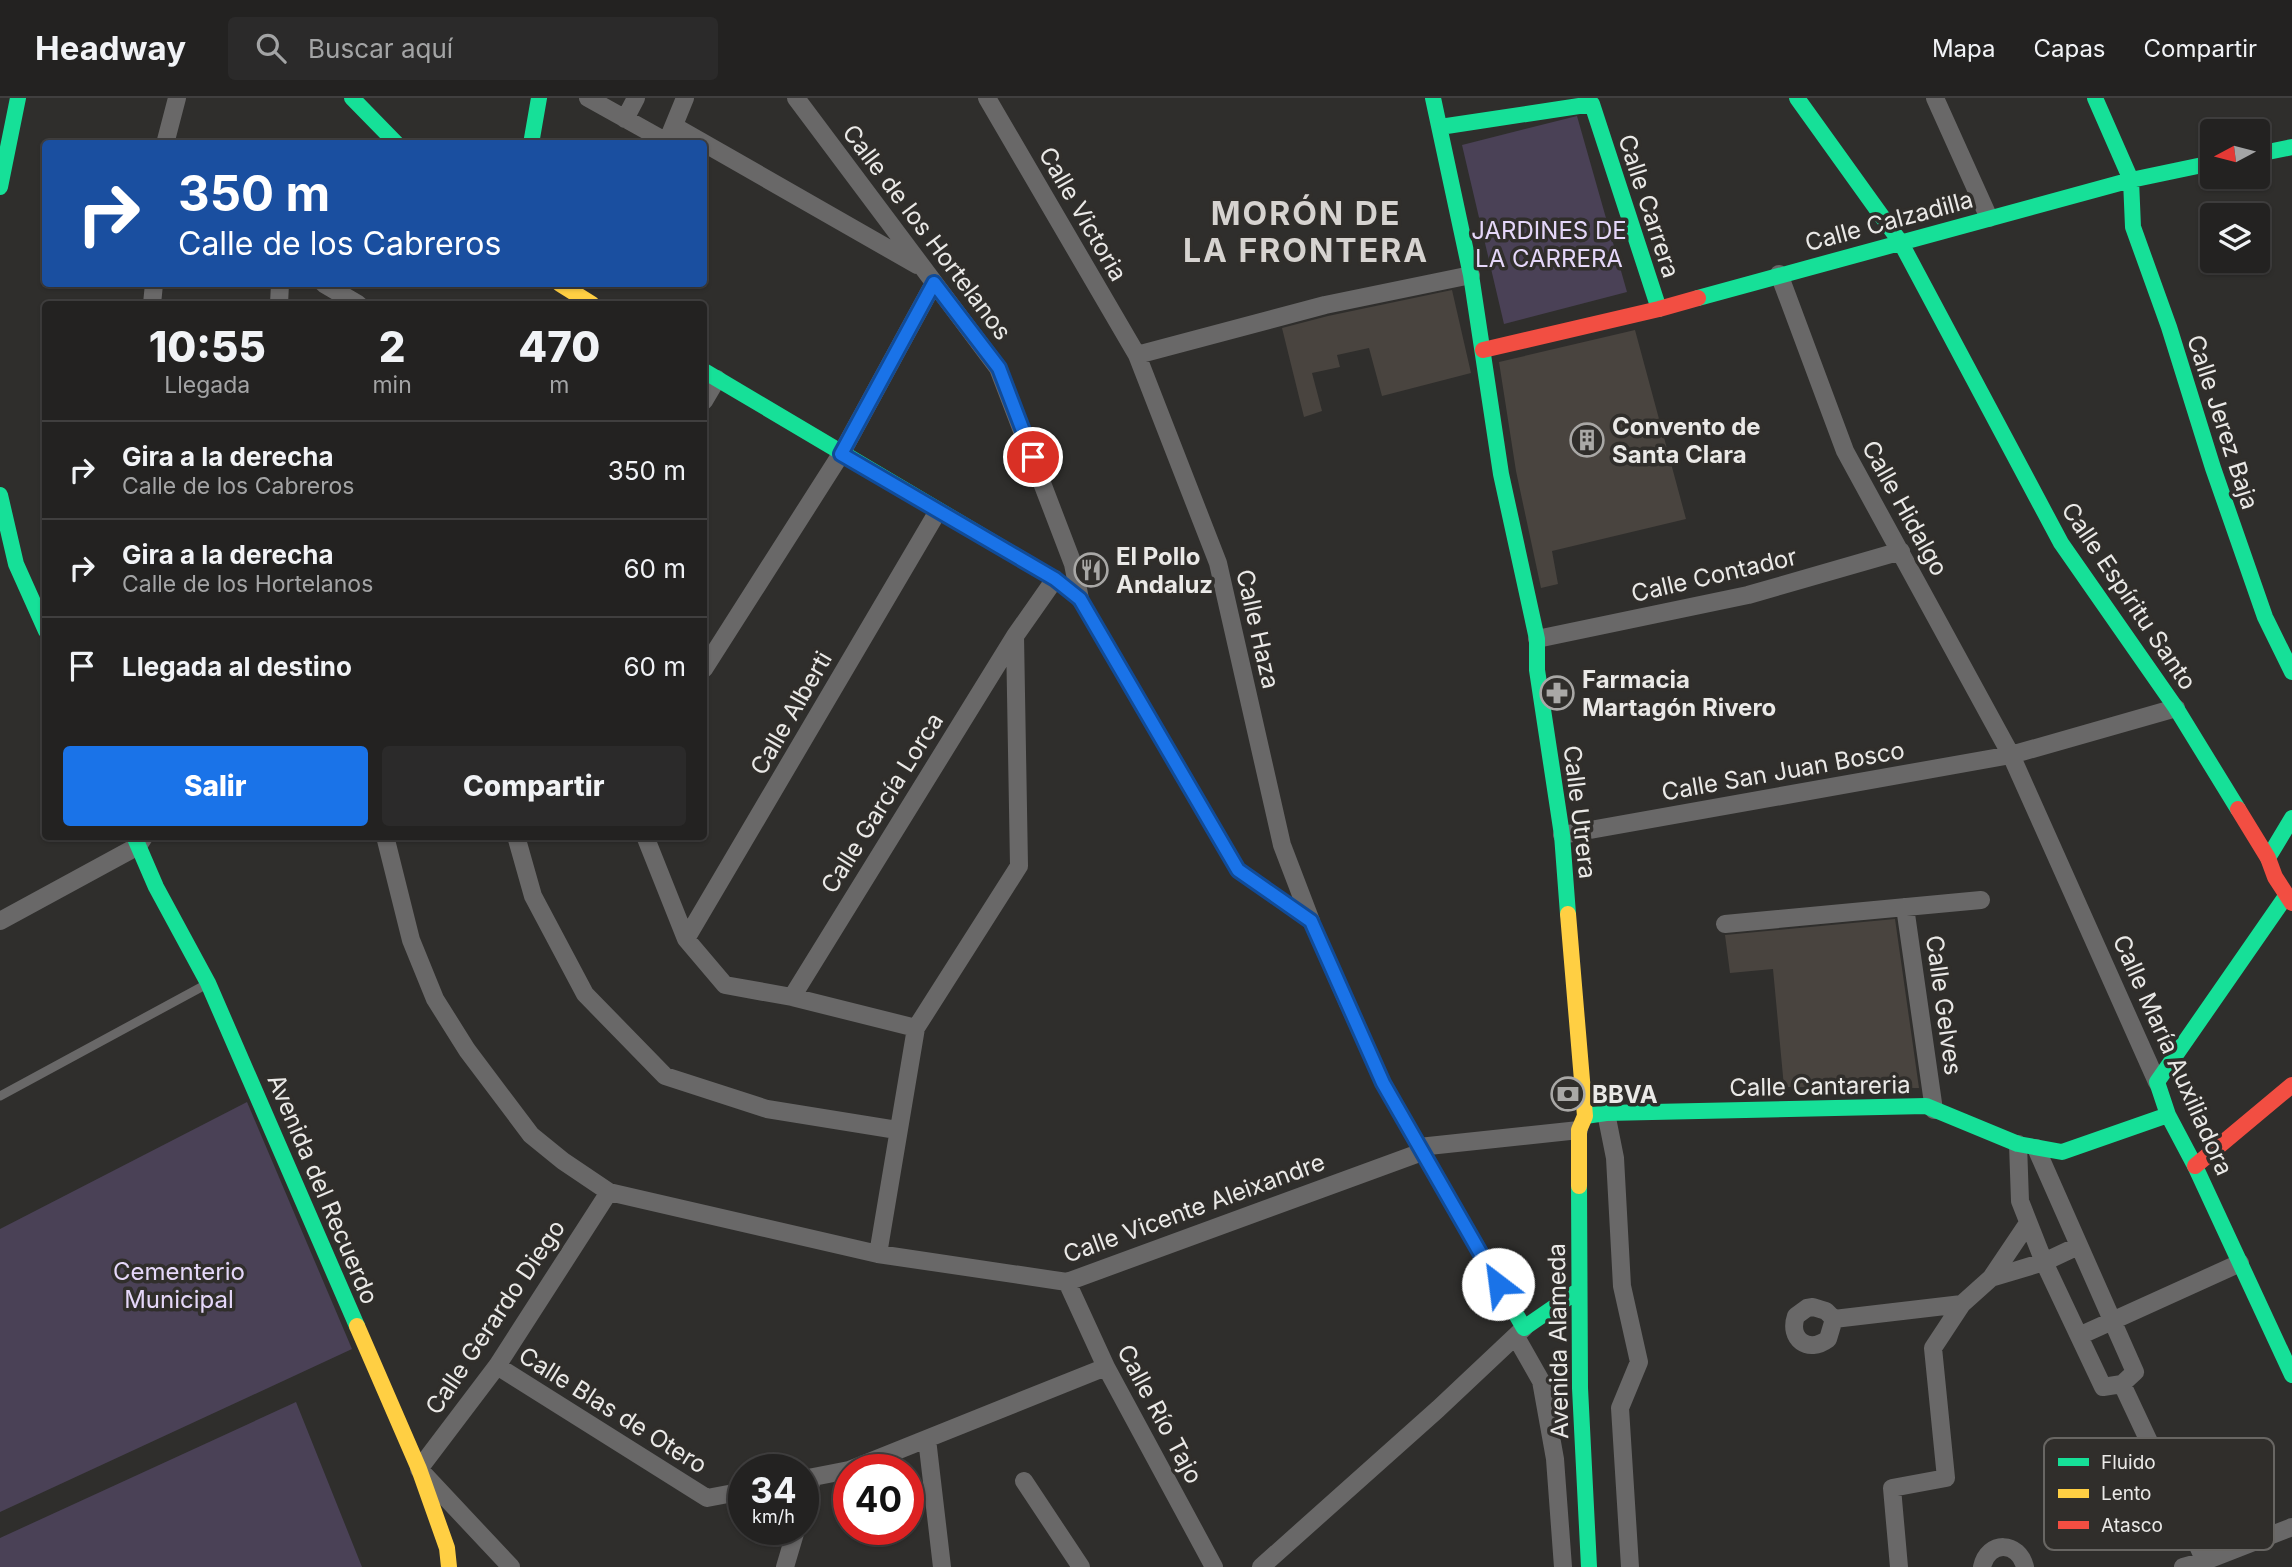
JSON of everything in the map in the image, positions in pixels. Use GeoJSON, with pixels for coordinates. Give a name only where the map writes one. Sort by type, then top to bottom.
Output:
{"type":"FeatureCollection","features":[{"type":"Feature","properties":{"kind":"street"},"geometry":{"type":"LineString","coordinates":[[0,187],[18,98]]}},
{"type":"Feature","properties":{"kind":"street"},"geometry":{"type":"LineString","coordinates":[[166,140],[177,98]]}},
{"type":"Feature","properties":{"kind":"street"},"geometry":{"type":"LineString","coordinates":[[352,98],[393,140]]}},
{"type":"Feature","properties":{"kind":"street"},"geometry":{"type":"LineString","coordinates":[[532,140],[539,98]]}},
{"type":"Feature","properties":{"kind":"street"},"geometry":{"type":"LineString","coordinates":[[588,98],[663,140]]}},
{"type":"Feature","properties":{"kind":"street"},"geometry":{"type":"LineString","coordinates":[[625,119],[636,98]]}},
{"type":"Feature","properties":{"kind":"street"},"geometry":{"type":"LineString","coordinates":[[668,140],[685,98]]}},
{"type":"Feature","properties":{"kind":"street","name":"Calle de los Hortelanos"},"geometry":{"type":"LineString","coordinates":[[796,98],[999,368],[1073,564],[1080,599]]}},
{"type":"Feature","properties":{"kind":"street","name":"Calle Victoria"},"geometry":{"type":"LineString","coordinates":[[987,98],[1137,355]]}},
{"type":"Feature","properties":{"kind":"street"},"geometry":{"type":"LineString","coordinates":[[1433,98],[1471,275],[1483,350]]}},
{"type":"Feature","properties":{"kind":"street","name":"Calle Espíritu Santo"},"geometry":{"type":"LineString","coordinates":[[1797,98],[1901,243],[2061,543],[2176,709],[2268,858],[2275,877],[2289,899]]}},
{"type":"Feature","properties":{"kind":"street"},"geometry":{"type":"LineString","coordinates":[[1935,98],[1989,218]]}},
{"type":"Feature","properties":{"kind":"street"},"geometry":{"type":"LineString","coordinates":[[2095,98],[2131,180]]}},
{"type":"Feature","properties":{"kind":"street","name":"Calle Carrera"},"geometry":{"type":"LineString","coordinates":[[1440,127],[1592,104],[1659,309]]}},
{"type":"Feature","properties":{"kind":"street"},"geometry":{"type":"LineString","coordinates":[[674,126],[698,140]]}},
{"type":"Feature","properties":{"kind":"street"},"geometry":{"type":"LineString","coordinates":[[707,145],[929,276],[841,454],[707,664]]}},
{"type":"Feature","properties":{"kind":"street"},"geometry":{"type":"LineString","coordinates":[[2270,152],[2292,147]]}},
{"type":"Feature","properties":{"kind":"street","name":"Calle Calzadilla"},"geometry":{"type":"LineString","coordinates":[[1483,350],[1659,309],[1779,274],[2131,180],[2200,166]]}},
{"type":"Feature","properties":{"kind":"street","name":"Calle Jerez Baja"},"geometry":{"type":"LineString","coordinates":[[2131,180],[2133,227],[2265,617],[2292,672]]}},
{"type":"Feature","properties":{"kind":"street","name":"Calle Hidalgo"},"geometry":{"type":"LineString","coordinates":[[1779,274],[1845,451],[2011,755]]}},
{"type":"Feature","properties":{"kind":"street"},"geometry":{"type":"LineString","coordinates":[[1137,355],[1325,305],[1471,275]]}},
{"type":"Feature","properties":{"kind":"street"},"geometry":{"type":"LineString","coordinates":[[329,287],[353,301]]}},
{"type":"Feature","properties":{"kind":"street"},"geometry":{"type":"LineString","coordinates":[[565,287],[587,301]]}},
{"type":"Feature","properties":{"kind":"street","name":"Calle Utrera"},"geometry":{"type":"LineString","coordinates":[[1483,350],[1501,474],[1536,639],[1537,670],[1562,835],[1582,1123]]}},
{"type":"Feature","properties":{"kind":"street","name":"Calle Haza"},"geometry":{"type":"LineString","coordinates":[[1137,355],[1218,563],[1282,845],[1311,921]]}},
{"type":"Feature","properties":{"kind":"street"},"geometry":{"type":"LineString","coordinates":[[710,375],[1055,579],[1080,599],[1238,870],[1311,921],[1383,1083],[1520,1333],[1541,1381],[1555,1459],[1563,1567]]}},
{"type":"Feature","properties":{"kind":"street"},"geometry":{"type":"LineString","coordinates":[[0,495],[16,564],[42,622]]}},
{"type":"Feature","properties":{"kind":"street","name":"Calle Alberti"},"geometry":{"type":"LineString","coordinates":[[686,939],[938,511]]}},
{"type":"Feature","properties":{"kind":"street","name":"Calle Contador"},"geometry":{"type":"LineString","coordinates":[[1536,639],[1748,595],[1901,551]]}},
{"type":"Feature","properties":{"kind":"street","name":"Calle García Lorca"},"geometry":{"type":"LineString","coordinates":[[792,997],[1015,635],[1055,579]]}},
{"type":"Feature","properties":{"kind":"street"},"geometry":{"type":"LineString","coordinates":[[878,1254],[916,1028],[1019,866],[1015,635]]}},
{"type":"Feature","properties":{"kind":"street","name":"Calle San Juan Bosco"},"geometry":{"type":"LineString","coordinates":[[1562,835],[2011,755],[2176,709]]}},
{"type":"Feature","properties":{"kind":"street","name":"Calle María Auxiliadora"},"geometry":{"type":"LineString","coordinates":[[2011,755],[2157,1082],[2168,1115],[2195,1166],[2292,1375]]}},
{"type":"Feature","properties":{"kind":"street"},"geometry":{"type":"LineString","coordinates":[[2268,858],[2292,818]]}},
{"type":"Feature","properties":{"kind":"street"},"geometry":{"type":"LineString","coordinates":[[0,921],[139,840]]}},
{"type":"Feature","properties":{"kind":"street","name":"Avenida del Recuerdo"},"geometry":{"type":"LineString","coordinates":[[139,840],[156,887],[208,983],[419,1469],[447,1548],[449,1567]]}},
{"type":"Feature","properties":{"kind":"street"},"geometry":{"type":"LineString","coordinates":[[386,840],[411,940],[435,999],[467,1050],[531,1135],[563,1161],[609,1192]]}},
{"type":"Feature","properties":{"kind":"street"},"geometry":{"type":"LineString","coordinates":[[517,840],[533,896],[585,994],[666,1076],[767,1109],[897,1130]]}},
{"type":"Feature","properties":{"kind":"street"},"geometry":{"type":"LineString","coordinates":[[647,840],[686,939],[726,985],[792,997],[916,1028]]}},
{"type":"Feature","properties":{"kind":"street"},"geometry":{"type":"LineString","coordinates":[[2157,1082],[2289,899]]}},
{"type":"Feature","properties":{"kind":"street"},"geometry":{"type":"LineString","coordinates":[[1726,925],[1981,900]]}},
{"type":"Feature","properties":{"kind":"street","name":"Calle Gelves"},"geometry":{"type":"LineString","coordinates":[[1905,907],[1934,1110]]}},
{"type":"Feature","properties":{"kind":"street"},"geometry":{"type":"LineString","coordinates":[[2195,1166],[2292,1085]]}},
{"type":"Feature","properties":{"kind":"street","name":"Calle Cantareria"},"geometry":{"type":"LineString","coordinates":[[1582,1123],[1606,1113],[1926,1106],[2027,1146],[2062,1152],[2168,1115]]}},
{"type":"Feature","properties":{"kind":"street"},"geometry":{"type":"LineString","coordinates":[[1606,1113],[1615,1158],[1622,1286],[1639,1362],[1620,1408],[1630,1567]]}},
{"type":"Feature","properties":{"kind":"street","name":"Calle Vicente Aleixandre"},"geometry":{"type":"LineString","coordinates":[[609,1192],[878,1254],[1067,1282],[1420,1149],[1582,1123]]}},
{"type":"Feature","properties":{"kind":"street","name":"Avenida Alameda"},"geometry":{"type":"LineString","coordinates":[[1582,1123],[1578,1290],[1589,1567]]}},
{"type":"Feature","properties":{"kind":"street"},"geometry":{"type":"LineString","coordinates":[[2027,1146],[2078,1246],[2135,1372],[2123,1384],[2103,1387],[2043,1262],[2020,1201],[2027,1146]]}},
{"type":"Feature","properties":{"kind":"street","name":"Calle Gerardo Diego"},"geometry":{"type":"LineString","coordinates":[[419,1469],[497,1366],[609,1192]]}},
{"type":"Feature","properties":{"kind":"street"},"geometry":{"type":"LineString","coordinates":[[1899,1567],[1892,1488],[1946,1478],[1933,1348],[1962,1304],[1991,1278],[2028,1223]]}},
{"type":"Feature","properties":{"kind":"street"},"geometry":{"type":"LineString","coordinates":[[1991,1278],[2043,1262],[2078,1246]]}},
{"type":"Feature","properties":{"kind":"street"},"geometry":{"type":"LineString","coordinates":[[2080,1336],[2240,1263]]}},
{"type":"Feature","properties":{"kind":"street","name":"Calle Río Tajo"},"geometry":{"type":"LineString","coordinates":[[1067,1282],[1105,1367],[1214,1567]]}},
{"type":"Feature","properties":{"kind":"street"},"geometry":{"type":"LineString","coordinates":[[1261,1567],[1520,1333],[1578,1290]]}},
{"type":"Feature","properties":{"kind":"street"},"geometry":{"type":"LineString","coordinates":[[1834,1319],[1962,1304]]}},
{"type":"Feature","properties":{"kind":"street","name":"Calle Blas de Otero"},"geometry":{"type":"LineString","coordinates":[[497,1366],[707,1498],[728,1494]]}},
{"type":"Feature","properties":{"kind":"street"},"geometry":{"type":"LineString","coordinates":[[889,1454],[1105,1367]]}},
{"type":"Feature","properties":{"kind":"street"},"geometry":{"type":"LineString","coordinates":[[2123,1384],[2148,1438]]}},
{"type":"Feature","properties":{"kind":"street"},"geometry":{"type":"LineString","coordinates":[[927,1439],[942,1567]]}},
{"type":"Feature","properties":{"kind":"street"},"geometry":{"type":"LineString","coordinates":[[419,1469],[511,1567]]}},
{"type":"Feature","properties":{"kind":"street"},"geometry":{"type":"LineString","coordinates":[[1024,1481],[1081,1567]]}},
{"type":"Feature","properties":{"kind":"street"},"geometry":{"type":"LineString","coordinates":[[2274,1534],[2292,1527]]}},
{"type":"Feature","properties":{"kind":"street"},"geometry":{"type":"LineString","coordinates":[[785,1567],[792,1545]]}},
{"type":"Feature","properties":{"kind":"street"},"geometry":{"type":"LineString","coordinates":[[1982,1567],[1990,1551],[2004,1547],[2018,1552],[2025,1567]]}},
{"type":"Feature","properties":{"kind":"street"},"geometry":{"type":"LineString","coordinates":[[2200,1550],[2205,1561]]}},
{"type":"Feature","properties":{"kind":"street"},"geometry":{"type":"LineString","coordinates":[[2183,1567],[2233,1550]]}},
{"type":"Feature","properties":{"kind":"lane"},"geometry":{"type":"LineString","coordinates":[[0,1096],[208,983]]}},
{"type":"Feature","properties":{"kind":"green space","name":"JARDINES DE LA CARRERA"},"geometry":{"type":"Polygon","coordinates":[[[1577,116],[1627,292],[1504,324],[1462,145],[1577,116]]]}},
{"type":"Feature","properties":{"kind":"green space","name":"Cementerio Municipal"},"geometry":{"type":"Polygon","coordinates":[[[247,1102],[352,1349],[0,1512],[0,1229],[247,1102]]]}},
{"type":"Feature","properties":{"kind":"green space"},"geometry":{"type":"Polygon","coordinates":[[[296,1402],[362,1567],[0,1567],[0,1538],[296,1402]]]}},
{"type":"Feature","properties":{"kind":"building"},"geometry":{"type":"Polygon","coordinates":[[[1452,290],[1471,373],[1382,396],[1369,348],[1337,355],[1340,367],[1312,373],[1322,411],[1304,417],[1282,328],[1452,290]]]}},
{"type":"Feature","properties":{"kind":"building","name":"Convento de Santa Clara"},"geometry":{"type":"Polygon","coordinates":[[[1635,330],[1686,519],[1552,551],[1558,584],[1541,588],[1516,471],[1499,362],[1635,330]]]}},
{"type":"Feature","properties":{"kind":"building"},"geometry":{"type":"Polygon","coordinates":[[[1895,919],[1919,1088],[1784,1087],[1773,969],[1730,973],[1725,935],[1895,919]]]}},
{"type":"Feature","properties":{"kind":"traffic: fast"},"geometry":{"type":"LineString","coordinates":[[0,187],[18,98]]}},
{"type":"Feature","properties":{"kind":"traffic: fast"},"geometry":{"type":"LineString","coordinates":[[352,98],[393,140]]}},
{"type":"Feature","properties":{"kind":"traffic: fast"},"geometry":{"type":"LineString","coordinates":[[532,140],[539,98]]}},
{"type":"Feature","properties":{"kind":"traffic: fast"},"geometry":{"type":"LineString","coordinates":[[1433,98],[1471,275],[1501,474],[1537,639],[1537,670],[1562,835],[1568,914]]}},
{"type":"Feature","properties":{"kind":"traffic: fast"},"geometry":{"type":"LineString","coordinates":[[1797,98],[1901,243],[2061,543],[2176,708],[2238,809]]}},
{"type":"Feature","properties":{"kind":"traffic: fast"},"geometry":{"type":"LineString","coordinates":[[2095,98],[2131,180],[2133,227],[2169,327],[2213,468],[2265,617],[2292,672]]}},
{"type":"Feature","properties":{"kind":"traffic: fast"},"geometry":{"type":"LineString","coordinates":[[1440,127],[1592,104],[1659,309]]}},
{"type":"Feature","properties":{"kind":"traffic: fast"},"geometry":{"type":"LineString","coordinates":[[2270,152],[2292,147]]}},
{"type":"Feature","properties":{"kind":"traffic: fast"},"geometry":{"type":"LineString","coordinates":[[1698,298],[2131,180],[2200,166]]}},
{"type":"Feature","properties":{"kind":"traffic: fast"},"geometry":{"type":"LineString","coordinates":[[707,373],[1055,579],[1080,599],[1126,678]]}},
{"type":"Feature","properties":{"kind":"traffic: fast"},"geometry":{"type":"LineString","coordinates":[[0,495],[16,564],[42,622]]}},
{"type":"Feature","properties":{"kind":"traffic: fast"},"geometry":{"type":"LineString","coordinates":[[2268,858],[2292,818]]}},
{"type":"Feature","properties":{"kind":"traffic: fast"},"geometry":{"type":"LineString","coordinates":[[136,840],[156,887],[208,983],[357,1326]]}},
{"type":"Feature","properties":{"kind":"traffic: fast"},"geometry":{"type":"LineString","coordinates":[[2286,896],[2157,1082],[2168,1115],[2195,1166],[2292,1375]]}},
{"type":"Feature","properties":{"kind":"traffic: fast"},"geometry":{"type":"LineString","coordinates":[[1585,1116],[1606,1113],[1926,1106],[2018,1144],[2062,1152],[2168,1115]]}},
{"type":"Feature","properties":{"kind":"traffic: fast"},"geometry":{"type":"LineString","coordinates":[[1579,1186],[1580,1388],[1589,1567]]}},
{"type":"Feature","properties":{"kind":"traffic: fast"},"geometry":{"type":"LineString","coordinates":[[1448,1197],[1524,1328],[1579,1290]]}},
{"type":"Feature","properties":{"kind":"traffic: slow"},"geometry":{"type":"LineString","coordinates":[[565,287],[587,301]]}},
{"type":"Feature","properties":{"kind":"traffic: slow"},"geometry":{"type":"LineString","coordinates":[[1126,678],[1238,870],[1311,921],[1347,1003]]}},
{"type":"Feature","properties":{"kind":"traffic: slow"},"geometry":{"type":"LineString","coordinates":[[1568,914],[1585,1116],[1579,1130],[1579,1186]]}},
{"type":"Feature","properties":{"kind":"traffic: slow"},"geometry":{"type":"LineString","coordinates":[[357,1326],[419,1469],[447,1548],[449,1567]]}},
{"type":"Feature","properties":{"kind":"traffic: jam"},"geometry":{"type":"LineString","coordinates":[[1483,350],[1698,298]]}},
{"type":"Feature","properties":{"kind":"traffic: jam"},"geometry":{"type":"LineString","coordinates":[[2238,809],[2292,903]]}},
{"type":"Feature","properties":{"kind":"traffic: jam"},"geometry":{"type":"LineString","coordinates":[[1347,1003],[1383,1083],[1448,1197]]}},
{"type":"Feature","properties":{"kind":"traffic: jam"},"geometry":{"type":"LineString","coordinates":[[2195,1166],[2292,1085]]}},
{"type":"Feature","properties":{"kind":"place","name":"Convento de Santa Clara"},"geometry":{"type":"Point","coordinates":[1587,440]}},
{"type":"Feature","properties":{"kind":"place","name":"El Pollo Andaluz"},"geometry":{"type":"Point","coordinates":[1091,570]}},
{"type":"Feature","properties":{"kind":"place","name":"Farmacia Martagón Rivero"},"geometry":{"type":"Point","coordinates":[1557,693]}},
{"type":"Feature","properties":{"kind":"place","name":"BBVA"},"geometry":{"type":"Point","coordinates":[1568,1094]}},
{"type":"Feature","properties":{"kind":"district","name":"MORÓN DE LA FRONTERA"},"geometry":{"type":"Point","coordinates":[1306,232]}},
{"type":"Feature","properties":{"kind":"route"},"geometry":{"type":"LineString","coordinates":[[1033,457],[999,368],[934,283],[841,454],[1055,579],[1080,599],[1238,870],[1311,921],[1383,1083],[1498,1284]]}}]}
